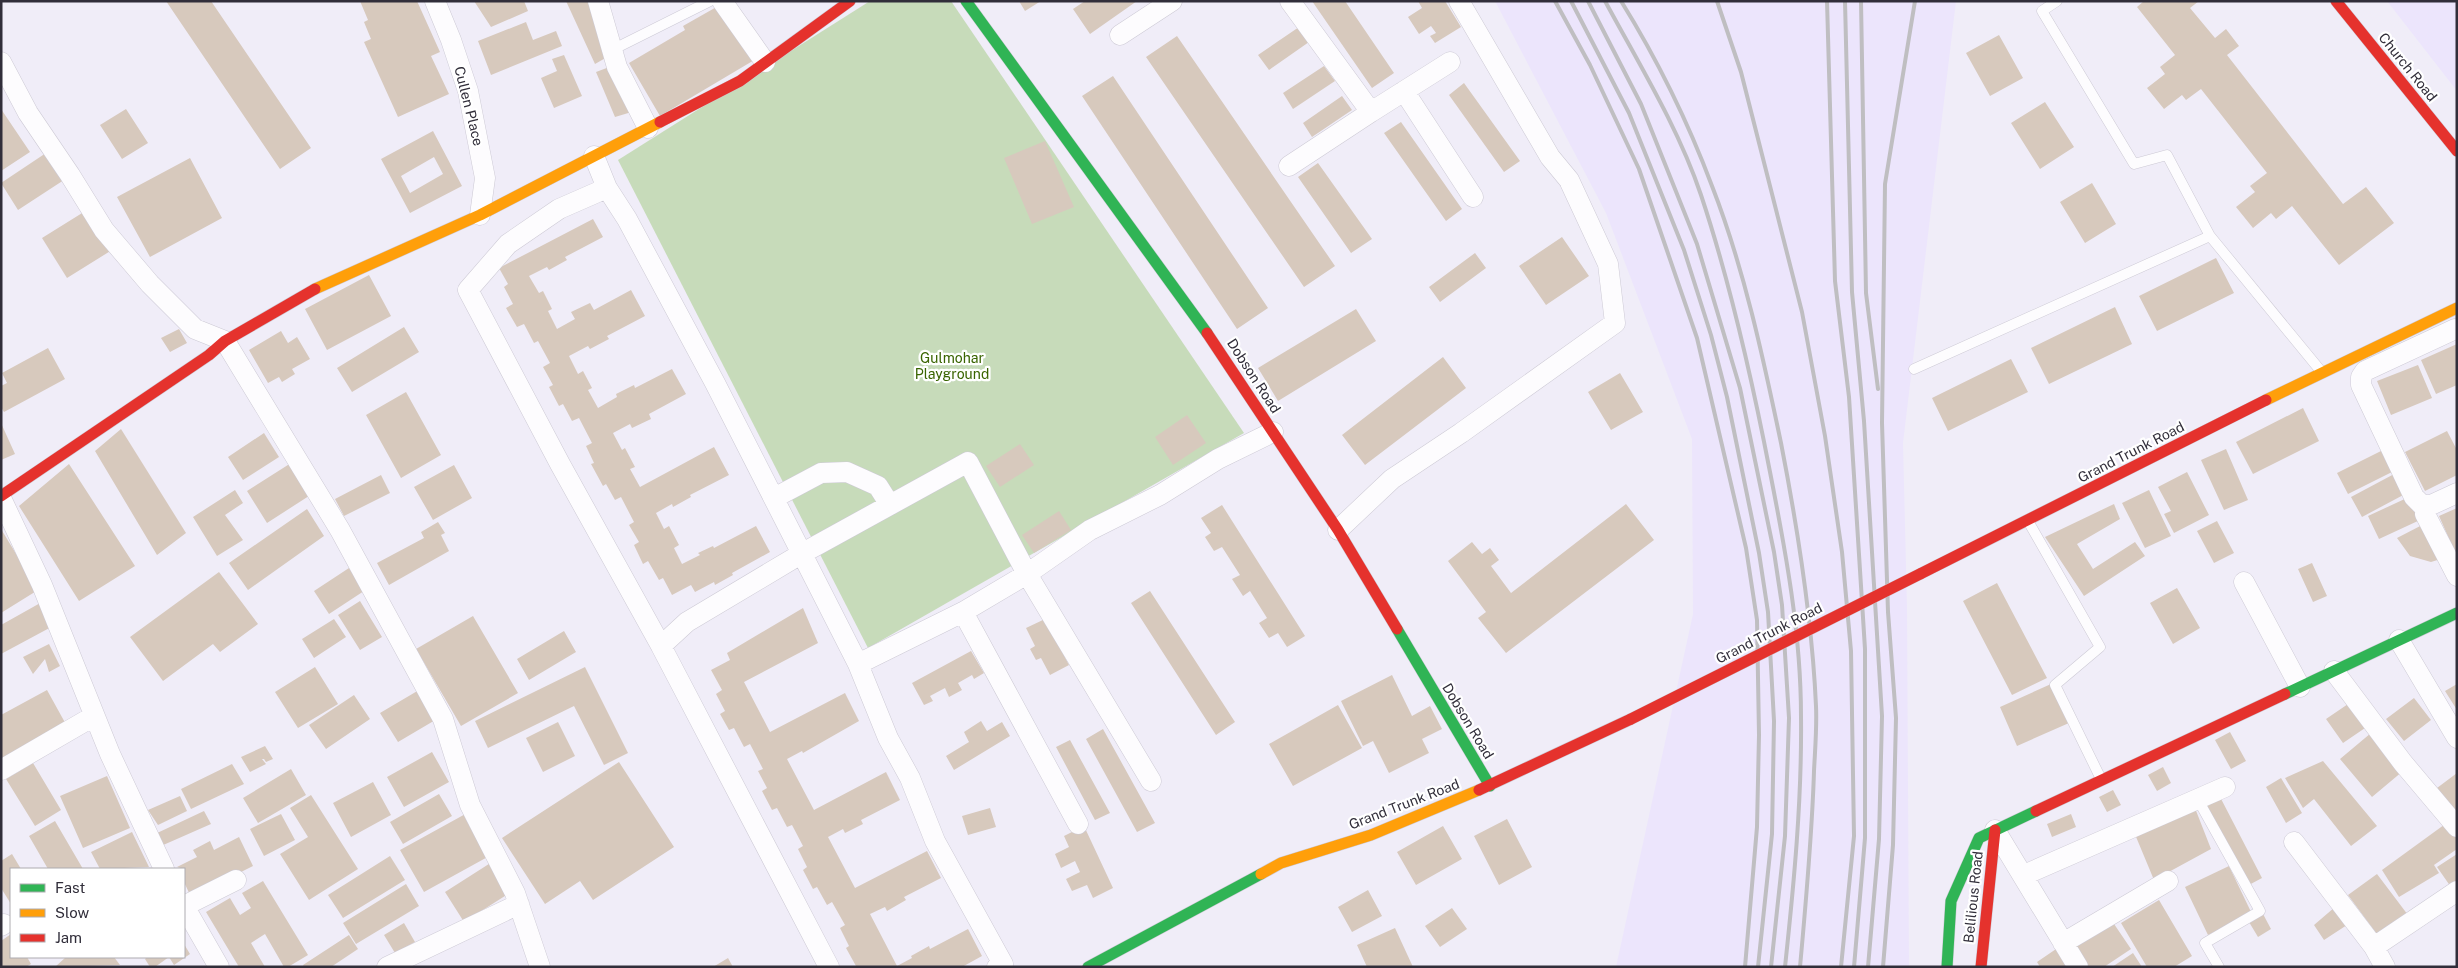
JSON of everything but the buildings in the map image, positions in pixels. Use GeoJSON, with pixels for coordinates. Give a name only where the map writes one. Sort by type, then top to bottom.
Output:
{"type":"FeatureCollection","features":[{"type":"Feature","properties":{"kind":"main road"},"geometry":{"type":"LineString","coordinates":[[1,497],[209,355],[225,341],[318,287],[480,215],[740,81],[850,1]]}},
{"type":"Feature","properties":{"kind":"main road","name":"Dobson Road"},"geometry":{"type":"LineString","coordinates":[[966,1],[1203,326],[1338,530],[1490,786]]}},
{"type":"Feature","properties":{"kind":"main road","name":"Church Road"},"geometry":{"type":"LineString","coordinates":[[2336,1],[2457,151]]}},
{"type":"Feature","properties":{"kind":"main road","name":"Grand Trunk Road"},"geometry":{"type":"LineString","coordinates":[[1088,967],[1281,863],[1371,835],[1490,786],[1631,719],[2322,372],[2457,308]]}},
{"type":"Feature","properties":{"kind":"main road"},"geometry":{"type":"LineString","coordinates":[[1947,967],[1951,901],[1978,838],[2457,613]]}},
{"type":"Feature","properties":{"kind":"main road","name":"Belilious Road"},"geometry":{"type":"LineString","coordinates":[[1981,967],[1995,830]]}},
{"type":"Feature","properties":{"kind":"street","name":"Cullen Place"},"geometry":{"type":"LineString","coordinates":[[435,1],[451,40],[468,91],[485,178],[480,215]]}},
{"type":"Feature","properties":{"kind":"street"},"geometry":{"type":"LineString","coordinates":[[598,1],[618,67],[648,128]]}},
{"type":"Feature","properties":{"kind":"street"},"geometry":{"type":"LineString","coordinates":[[722,1],[765,62]]}},
{"type":"Feature","properties":{"kind":"street"},"geometry":{"type":"LineString","coordinates":[[1120,35],[1172,1]]}},
{"type":"Feature","properties":{"kind":"street"},"geometry":{"type":"LineString","coordinates":[[1290,1],[1371,112]]}},
{"type":"Feature","properties":{"kind":"street"},"geometry":{"type":"LineString","coordinates":[[1338,530],[1392,479],[1461,433],[1614,322],[1608,264],[1569,180],[1550,158],[1458,1]]}},
{"type":"Feature","properties":{"kind":"street"},"geometry":{"type":"LineString","coordinates":[[1,62],[28,113],[104,230],[150,284],[195,329],[225,341],[340,530],[443,719],[470,805],[515,893],[540,967]]}},
{"type":"Feature","properties":{"kind":"street"},"geometry":{"type":"LineString","coordinates":[[1289,166],[1450,62]]}},
{"type":"Feature","properties":{"kind":"street"},"geometry":{"type":"LineString","coordinates":[[1404,91],[1473,197]]}},
{"type":"Feature","properties":{"kind":"street"},"geometry":{"type":"LineString","coordinates":[[594,156],[608,188],[676,308],[858,664],[888,738],[910,778],[935,841],[1003,964],[996,967]]}},
{"type":"Feature","properties":{"kind":"street"},"geometry":{"type":"LineString","coordinates":[[608,188],[559,208],[508,244],[468,290],[560,464],[661,646],[829,967]]}},
{"type":"Feature","properties":{"kind":"street"},"geometry":{"type":"LineString","coordinates":[[2456,330],[2364,371],[2361,377],[2361,385],[2414,497],[2422,505],[2431,505],[2457,493]]}},
{"type":"Feature","properties":{"kind":"street"},"geometry":{"type":"LineString","coordinates":[[858,664],[963,612],[1027,574],[1090,530],[1160,496],[1218,459],[1273,432]]}},
{"type":"Feature","properties":{"kind":"street"},"geometry":{"type":"LineString","coordinates":[[661,646],[687,622],[801,554],[968,462],[1027,574],[1151,781]]}},
{"type":"Feature","properties":{"kind":"street"},"geometry":{"type":"LineString","coordinates":[[774,498],[821,473],[847,472],[878,486],[890,505]]}},
{"type":"Feature","properties":{"kind":"street"},"geometry":{"type":"LineString","coordinates":[[1,497],[42,585],[110,754],[164,868]]}},
{"type":"Feature","properties":{"kind":"street"},"geometry":{"type":"LineString","coordinates":[[2425,514],[2457,576]]}},
{"type":"Feature","properties":{"kind":"street"},"geometry":{"type":"LineString","coordinates":[[2244,582],[2300,687]]}},
{"type":"Feature","properties":{"kind":"street"},"geometry":{"type":"LineString","coordinates":[[963,612],[1078,824]]}},
{"type":"Feature","properties":{"kind":"street"},"geometry":{"type":"LineString","coordinates":[[2399,640],[2457,738]]}},
{"type":"Feature","properties":{"kind":"street"},"geometry":{"type":"LineString","coordinates":[[2334,671],[2403,763],[2457,826]]}},
{"type":"Feature","properties":{"kind":"street"},"geometry":{"type":"LineString","coordinates":[[1,770],[94,716]]}},
{"type":"Feature","properties":{"kind":"street"},"geometry":{"type":"LineString","coordinates":[[2024,875],[2225,786]]}},
{"type":"Feature","properties":{"kind":"street"},"geometry":{"type":"LineString","coordinates":[[1995,830],[2078,967]]}},
{"type":"Feature","properties":{"kind":"street"},"geometry":{"type":"LineString","coordinates":[[2294,842],[2374,947],[2385,967]]}},
{"type":"Feature","properties":{"kind":"street"},"geometry":{"type":"LineString","coordinates":[[185,906],[236,880]]}},
{"type":"Feature","properties":{"kind":"street"},"geometry":{"type":"LineString","coordinates":[[2063,942],[2168,881]]}},
{"type":"Feature","properties":{"kind":"street"},"geometry":{"type":"LineString","coordinates":[[2374,947],[2457,891]]}},
{"type":"Feature","properties":{"kind":"street"},"geometry":{"type":"LineString","coordinates":[[387,967],[518,904]]}},
{"type":"Feature","properties":{"kind":"street"},"geometry":{"type":"LineString","coordinates":[[185,908],[219,967]]}},
{"type":"Feature","properties":{"kind":"lane"},"geometry":{"type":"LineString","coordinates":[[612,50],[710,1]]}},
{"type":"Feature","properties":{"kind":"lane"},"geometry":{"type":"LineString","coordinates":[[2057,1],[2042,11],[2134,164],[2168,155],[2210,236],[2322,372]]}},
{"type":"Feature","properties":{"kind":"lane"},"geometry":{"type":"LineString","coordinates":[[1914,370],[2210,236]]}},
{"type":"Feature","properties":{"kind":"lane"},"geometry":{"type":"LineString","coordinates":[[2028,521],[2100,647],[2054,685],[2102,780]]}},
{"type":"Feature","properties":{"kind":"lane"},"geometry":{"type":"LineString","coordinates":[[2196,798],[2260,911],[2205,943],[2219,967]]}},
{"type":"Feature","properties":{"kind":"shaded area"},"geometry":{"type":"Polygon","coordinates":[[[1495,1],[1956,1],[1903,443],[1907,608],[1909,967],[1616,967],[1693,614],[1692,439],[1606,213],[1495,1]]]}},
{"type":"Feature","properties":{"kind":"shaded area"},"geometry":{"type":"Polygon","coordinates":[[[2387,1],[2457,1],[2457,91],[2387,1]]]}},
{"type":"Feature","properties":{"kind":"green space","name":"Gulmohar Playground"},"geometry":{"type":"Polygon","coordinates":[[[870,1],[951,1],[1244,433],[868,648],[618,160],[870,1]]]}},
{"type":"Feature","properties":{"kind":"railway"},"geometry":{"type":"LineString","coordinates":[[1555,1],[1590,65],[1639,169],[1697,338],[1746,548],[1757,620],[1759,735],[1757,827],[1745,967]]}},
{"type":"Feature","properties":{"kind":"railway"},"geometry":{"type":"LineString","coordinates":[[1571,1],[1629,113],[1684,250],[1711,335],[1727,397],[1759,553],[1768,612],[1774,721],[1772,834],[1758,967]]}},
{"type":"Feature","properties":{"kind":"railway"},"geometry":{"type":"LineString","coordinates":[[1588,1],[1641,104],[1697,244],[1740,388],[1774,552],[1782,605],[1789,718],[1785,836],[1771,967]]}},
{"type":"Feature","properties":{"kind":"railway"},"geometry":{"type":"LineString","coordinates":[[1605,1],[1669,120],[1692,170],[1701,195],[1722,263],[1740,332],[1782,533],[1795,624],[1801,716],[1799,810],[1785,967]]}},
{"type":"Feature","properties":{"kind":"railway"},"geometry":{"type":"LineString","coordinates":[[1621,1],[1647,45],[1682,115],[1703,162],[1723,217],[1752,313],[1781,443],[1808,607],[1816,714],[1807,894],[1800,967]]}},
{"type":"Feature","properties":{"kind":"railway"},"geometry":{"type":"LineString","coordinates":[[1717,1],[1741,72],[1802,312],[1825,436],[1842,552],[1851,651],[1854,836],[1841,967]]}},
{"type":"Feature","properties":{"kind":"railway"},"geometry":{"type":"LineString","coordinates":[[1827,1],[1835,281],[1849,397],[1865,649],[1865,838],[1854,967]]}},
{"type":"Feature","properties":{"kind":"railway"},"geometry":{"type":"LineString","coordinates":[[1845,1],[1852,292],[1864,421],[1882,716],[1879,839],[1868,967]]}},
{"type":"Feature","properties":{"kind":"railway"},"geometry":{"type":"LineString","coordinates":[[1861,1],[1866,293],[1878,389]]}},
{"type":"Feature","properties":{"kind":"railway"},"geometry":{"type":"LineString","coordinates":[[1883,967],[1893,845],[1896,718],[1888,612],[1882,423],[1885,184],[1915,1]]}},
{"type":"Feature","properties":{"kind":"traffic: fast"},"geometry":{"type":"LineString","coordinates":[[966,1],[1207,333]]}},
{"type":"Feature","properties":{"kind":"traffic: fast"},"geometry":{"type":"LineString","coordinates":[[2285,694],[2457,613]]}},
{"type":"Feature","properties":{"kind":"traffic: fast"},"geometry":{"type":"LineString","coordinates":[[1397,629],[1490,786]]}},
{"type":"Feature","properties":{"kind":"traffic: fast"},"geometry":{"type":"LineString","coordinates":[[1947,967],[1951,901],[1979,838],[2036,811]]}},
{"type":"Feature","properties":{"kind":"traffic: fast"},"geometry":{"type":"LineString","coordinates":[[1088,967],[1261,874]]}},
{"type":"Feature","properties":{"kind":"traffic: slow"},"geometry":{"type":"LineString","coordinates":[[315,289],[480,215],[660,122]]}},
{"type":"Feature","properties":{"kind":"traffic: slow"},"geometry":{"type":"LineString","coordinates":[[2266,400],[2457,308]]}},
{"type":"Feature","properties":{"kind":"traffic: slow"},"geometry":{"type":"LineString","coordinates":[[1261,874],[1281,863],[1371,835],[1479,790]]}},
{"type":"Feature","properties":{"kind":"traffic: jam"},"geometry":{"type":"LineString","coordinates":[[660,122],[740,81],[850,1]]}},
{"type":"Feature","properties":{"kind":"traffic: jam"},"geometry":{"type":"LineString","coordinates":[[2336,1],[2457,151]]}},
{"type":"Feature","properties":{"kind":"traffic: jam"},"geometry":{"type":"LineString","coordinates":[[1,496],[209,355],[225,341],[315,289]]}},
{"type":"Feature","properties":{"kind":"traffic: jam"},"geometry":{"type":"LineString","coordinates":[[1207,333],[1338,530],[1397,629]]}},
{"type":"Feature","properties":{"kind":"traffic: jam"},"geometry":{"type":"LineString","coordinates":[[1920,574],[2266,400]]}},
{"type":"Feature","properties":{"kind":"traffic: jam"},"geometry":{"type":"LineString","coordinates":[[1631,719],[1920,574]]}},
{"type":"Feature","properties":{"kind":"traffic: jam"},"geometry":{"type":"LineString","coordinates":[[2036,811],[2285,694]]}},
{"type":"Feature","properties":{"kind":"traffic: jam"},"geometry":{"type":"LineString","coordinates":[[1479,790],[1631,719]]}},
{"type":"Feature","properties":{"kind":"traffic: jam"},"geometry":{"type":"LineString","coordinates":[[1981,967],[1995,830]]}}]}
